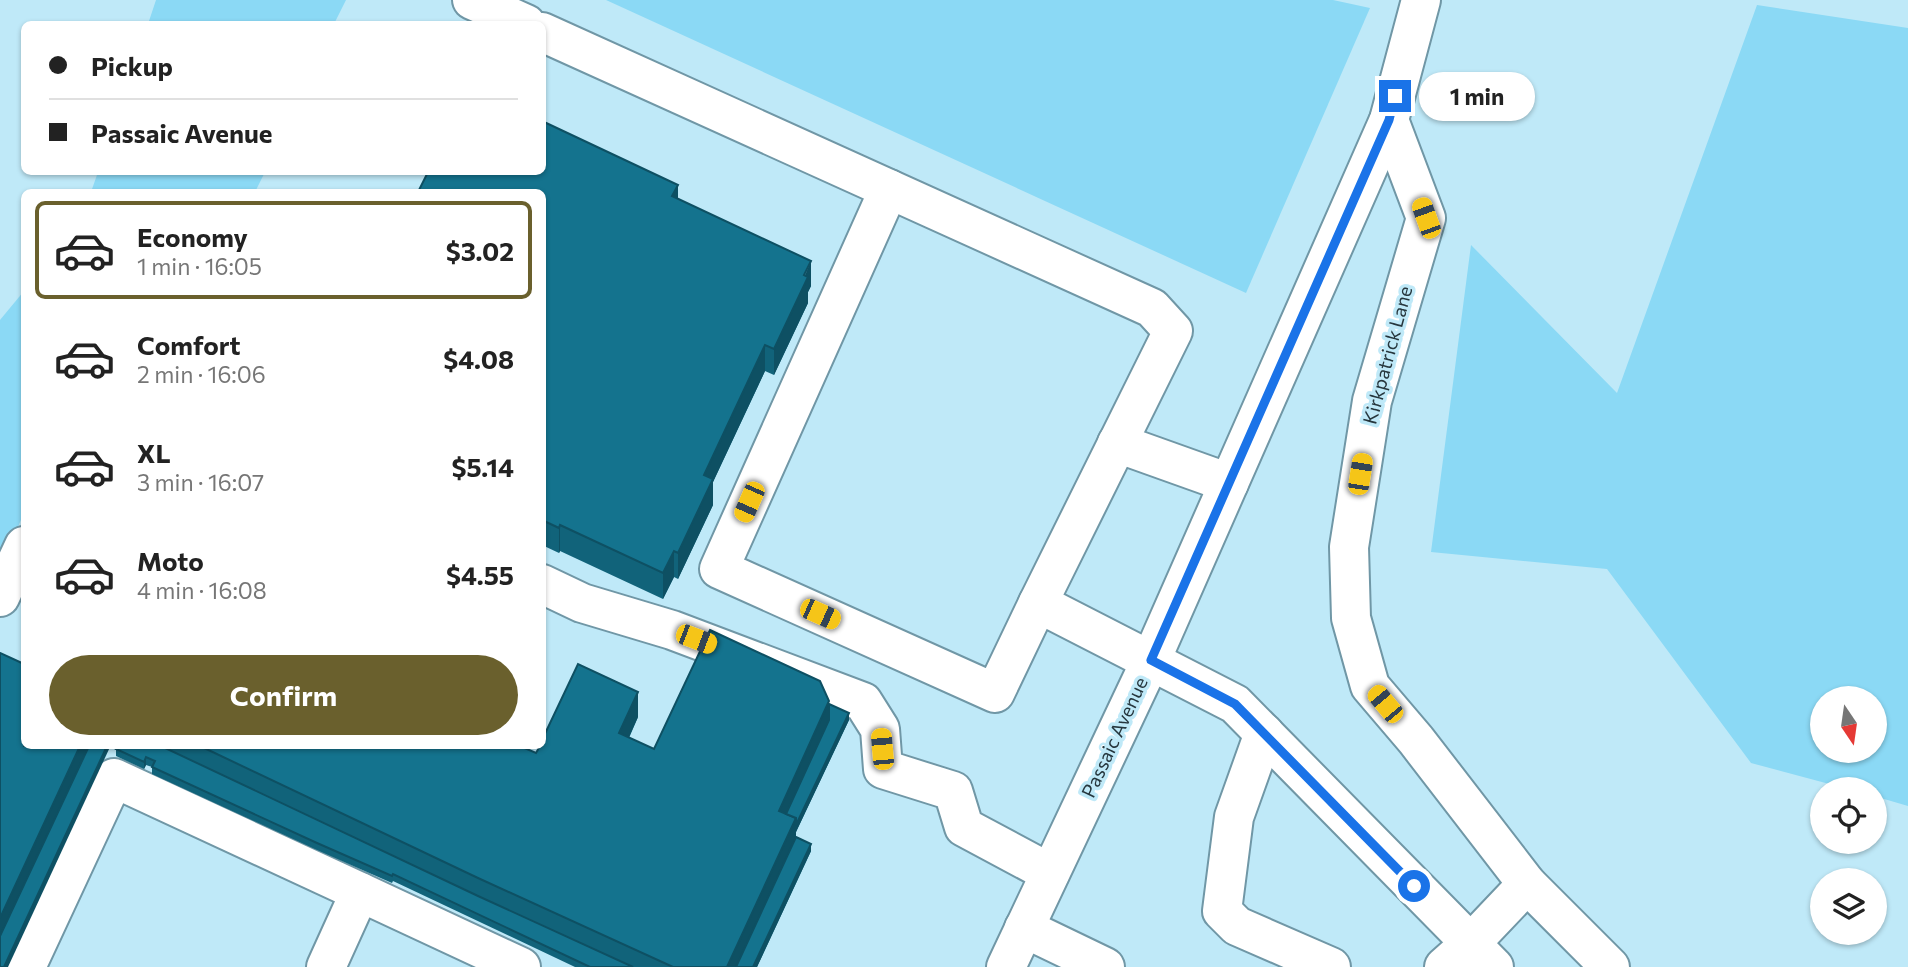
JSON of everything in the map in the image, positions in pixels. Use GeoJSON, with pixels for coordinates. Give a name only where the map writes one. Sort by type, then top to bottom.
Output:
{"type":"FeatureCollection","features":[{"type":"Feature","properties":{"kind":"main road"},"geometry":{"type":"LineString","coordinates":[[472,0],[519,21]]}},
{"type":"Feature","properties":{"kind":"main road","name":"Passaic Avenue"},"geometry":{"type":"LineString","coordinates":[[1006,967],[1151,660],[1389,120],[1421,0]]}},
{"type":"Feature","properties":{"kind":"main road"},"geometry":{"type":"LineString","coordinates":[[546,34],[889,188],[1152,308],[1172,331],[995,693],[719,569],[889,188]]}},
{"type":"Feature","properties":{"kind":"main road","name":"Kirkpatrick Lane"},"geometry":{"type":"LineString","coordinates":[[1389,120],[1426,218],[1372,401],[1349,547],[1351,618],[1370,686],[1416,740],[1527,884],[1610,967]]}},
{"type":"Feature","properties":{"kind":"main road"},"geometry":{"type":"LineString","coordinates":[[1117,443],[1229,483]]}},
{"type":"Feature","properties":{"kind":"main road"},"geometry":{"type":"LineString","coordinates":[[0,597],[21,552]]}},
{"type":"Feature","properties":{"kind":"main road"},"geometry":{"type":"LineString","coordinates":[[546,586],[582,603],[673,630],[863,702],[880,729],[883,769],[953,791],[964,827],[1050,873]]}},
{"type":"Feature","properties":{"kind":"main road"},"geometry":{"type":"LineString","coordinates":[[1038,603],[1235,704],[1470,959],[1527,884]]}},
{"type":"Feature","properties":{"kind":"main road"},"geometry":{"type":"LineString","coordinates":[[1264,733],[1234,817],[1222,911],[1237,926],[1331,967]]}},
{"type":"Feature","properties":{"kind":"main road"},"geometry":{"type":"LineString","coordinates":[[26,967],[114,778],[521,967]]}},
{"type":"Feature","properties":{"kind":"main road"},"geometry":{"type":"LineString","coordinates":[[326,967],[360,892]]}},
{"type":"Feature","properties":{"kind":"main road"},"geometry":{"type":"LineString","coordinates":[[1024,928],[1105,967]]}},
{"type":"Feature","properties":{"kind":"shaded area"},"geometry":{"type":"Polygon","coordinates":[[[156,0],[346,0],[336,21],[149,21],[156,0]]]}},
{"type":"Feature","properties":{"kind":"shaded area"},"geometry":{"type":"Polygon","coordinates":[[[606,0],[1333,0],[1370,8],[1246,293],[606,0]]]}},
{"type":"Feature","properties":{"kind":"shaded area"},"geometry":{"type":"Polygon","coordinates":[[[1757,5],[1908,28],[1908,806],[1887,800],[1887,777],[1810,779],[1751,763],[1607,569],[1431,552],[1471,245],[1617,393],[1757,5]]]}},
{"type":"Feature","properties":{"kind":"shaded area"},"geometry":{"type":"Polygon","coordinates":[[[97,175],[264,175],[256,189],[92,189],[97,175]]]}},
{"type":"Feature","properties":{"kind":"shaded area"},"geometry":{"type":"Polygon","coordinates":[[[21,295],[21,520],[0,568],[0,320],[21,295]]]}},
{"type":"Feature","properties":{"kind":"building"},"geometry":{"type":"Polygon","coordinates":[[[546,123],[678,185],[672,196],[811,261],[804,275],[808,277],[774,349],[765,345],[704,475],[713,479],[678,553],[674,551],[663,573],[560,525],[559,528],[546,522],[546,189],[420,189],[426,175],[546,175],[546,123]]]}},
{"type":"Feature","properties":{"kind":"building"},"geometry":{"type":"Polygon","coordinates":[[[710,630],[820,681],[829,701],[779,811],[796,818],[727,967],[673,967],[206,749],[527,749],[536,753],[538,749],[546,749],[546,732],[578,664],[638,692],[619,733],[654,749],[710,630]]]}},
{"type":"Feature","properties":{"kind":"building"},"geometry":{"type":"Polygon","coordinates":[[[0,653],[21,663],[21,749],[79,749],[0,918],[0,653]]]}},
{"type":"Feature","properties":{"kind":"building"},"geometry":{"type":"Polygon","coordinates":[[[829,704],[849,713],[796,825],[796,818],[786,814],[829,720],[829,704]]]}},
{"type":"Feature","properties":{"kind":"building"},"geometry":{"type":"Polygon","coordinates":[[[88,749],[106,749],[4,967],[0,967],[0,936],[88,749]]]}},
{"type":"Feature","properties":{"kind":"building"},"geometry":{"type":"Polygon","coordinates":[[[116,749],[167,749],[633,967],[590,967],[393,874],[392,876],[317,843],[152,767],[155,761],[146,757],[144,762],[116,749]]]}},
{"type":"Feature","properties":{"kind":"building"},"geometry":{"type":"Polygon","coordinates":[[[796,837],[811,844],[753,967],[736,967],[796,837]]]}},
{"type":"Feature","properties":{"kind":"route"},"geometry":{"type":"LineString","coordinates":[[1395,96],[1389,120],[1151,660],[1235,704],[1414,886]]}}]}
